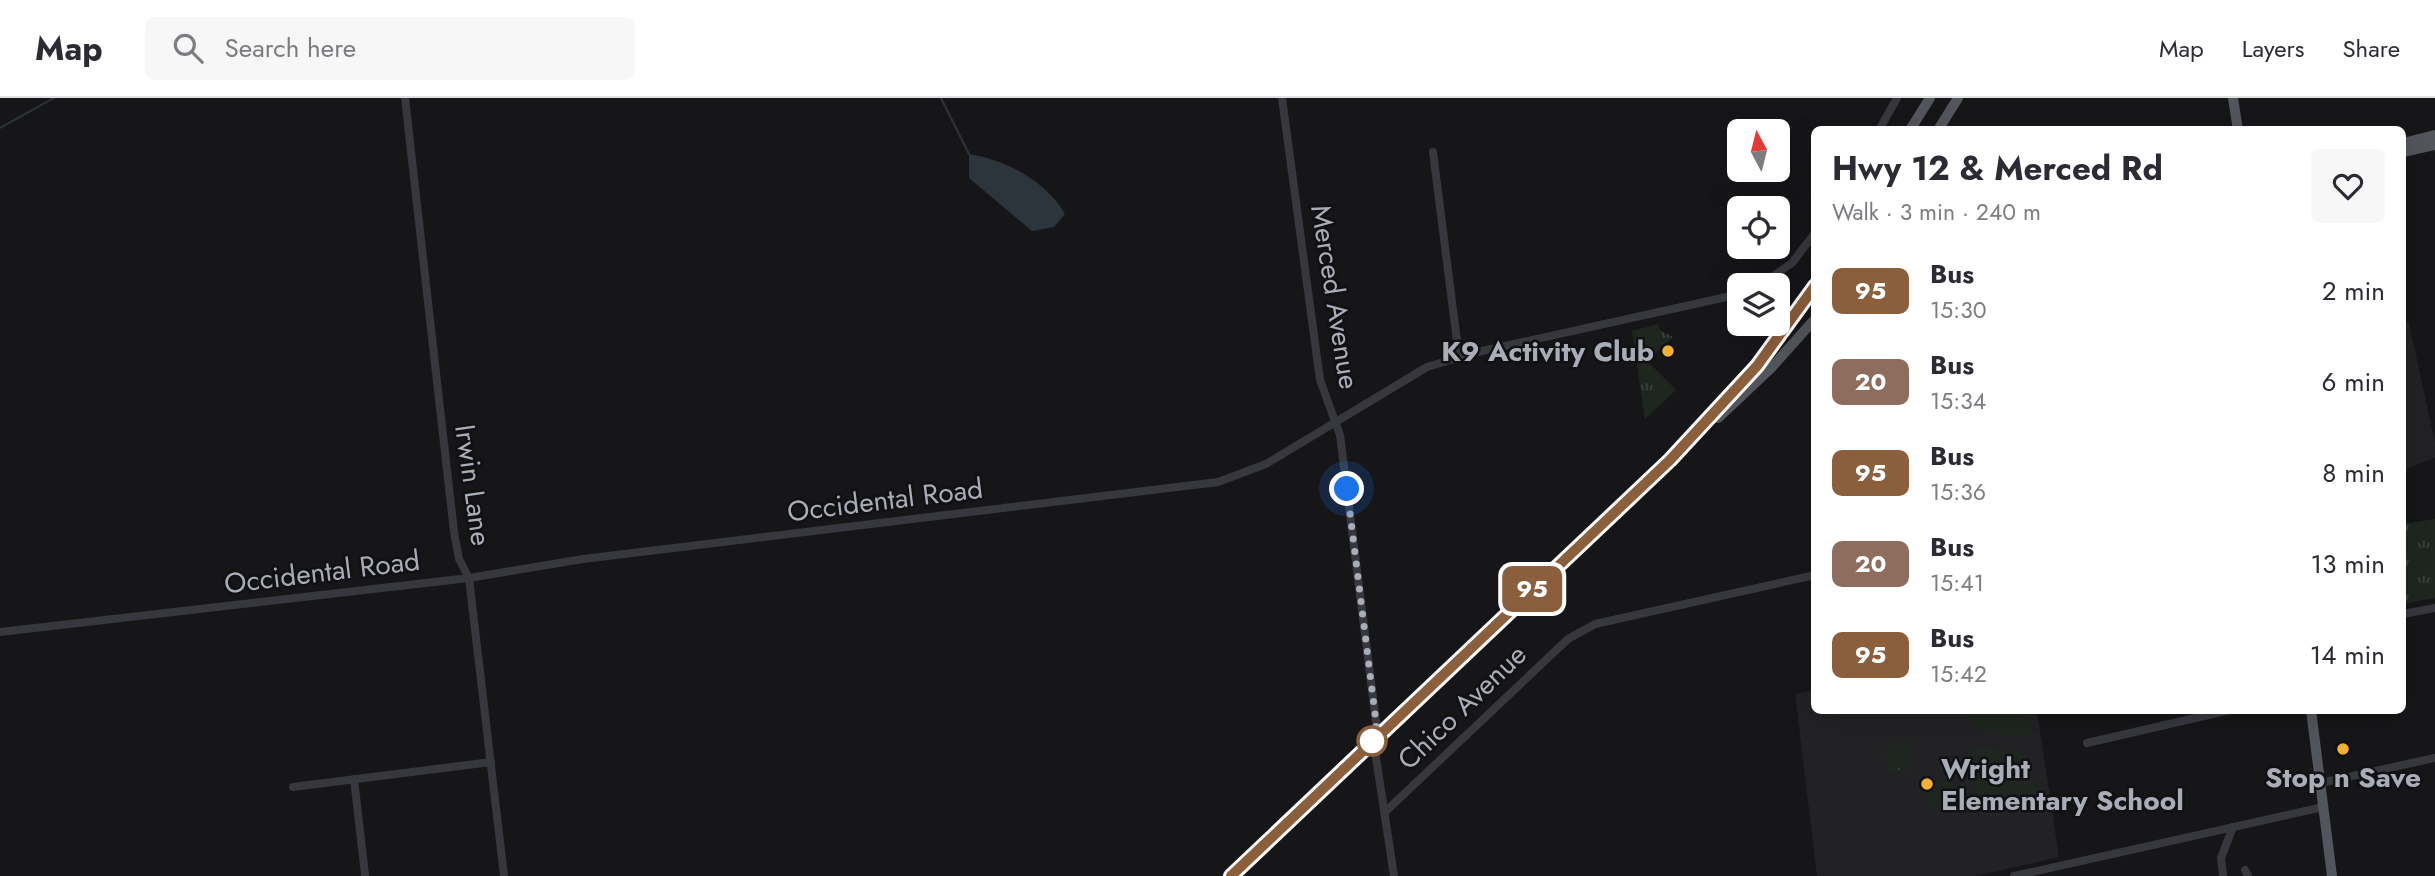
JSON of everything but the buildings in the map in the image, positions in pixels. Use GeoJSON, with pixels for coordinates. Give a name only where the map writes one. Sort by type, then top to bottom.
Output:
{"type":"FeatureCollection","features":[{"type":"Feature","properties":{"kind":"main road"},"geometry":{"type":"LineString","coordinates":[[1912,126],[1930,98]]}},
{"type":"Feature","properties":{"kind":"main road"},"geometry":{"type":"LineString","coordinates":[[1940,126],[1958,98]]}},
{"type":"Feature","properties":{"kind":"main road"},"geometry":{"type":"LineString","coordinates":[[2233,98],[2237,126]]}},
{"type":"Feature","properties":{"kind":"main road"},"geometry":{"type":"LineString","coordinates":[[2406,142],[2435,135]]}},
{"type":"Feature","properties":{"kind":"main road"},"geometry":{"type":"LineString","coordinates":[[2406,151],[2435,145]]}},
{"type":"Feature","properties":{"kind":"main road"},"geometry":{"type":"LineString","coordinates":[[1670,460],[1757,366],[1811,292]]}},
{"type":"Feature","properties":{"kind":"main road"},"geometry":{"type":"LineString","coordinates":[[1231,876],[1670,460],[1760,380],[1811,323]]}},
{"type":"Feature","properties":{"kind":"main road"},"geometry":{"type":"LineString","coordinates":[[2311,714],[2332,876]]}},
{"type":"Feature","properties":{"kind":"street","name":"Irwin Lane"},"geometry":{"type":"LineString","coordinates":[[405,98],[454,532],[459,559],[469,578],[504,876]]}},
{"type":"Feature","properties":{"kind":"street","name":"Merced Avenue"},"geometry":{"type":"LineString","coordinates":[[1282,98],[1320,378],[1342,448],[1376,737],[1375,751],[1394,876]]}},
{"type":"Feature","properties":{"kind":"street"},"geometry":{"type":"LineString","coordinates":[[1881,126],[1897,98]]}},
{"type":"Feature","properties":{"kind":"street"},"geometry":{"type":"LineString","coordinates":[[1433,152],[1460,357]]}},
{"type":"Feature","properties":{"kind":"street"},"geometry":{"type":"LineString","coordinates":[[1777,273],[1792,263],[1811,238]]}},
{"type":"Feature","properties":{"kind":"street","name":"Occidental Road"},"geometry":{"type":"LineString","coordinates":[[0,632],[469,578],[583,559],[1208,484],[1238,477],[1266,464],[1416,372],[1460,357],[1727,296]]}},
{"type":"Feature","properties":{"kind":"street","name":"Chico Avenue"},"geometry":{"type":"LineString","coordinates":[[1385,812],[1568,639],[1595,624],[1811,576]]}},
{"type":"Feature","properties":{"kind":"street"},"geometry":{"type":"LineString","coordinates":[[2406,613],[2435,608]]}},
{"type":"Feature","properties":{"kind":"street"},"geometry":{"type":"LineString","coordinates":[[2087,743],[2213,714]]}},
{"type":"Feature","properties":{"kind":"street"},"geometry":{"type":"LineString","coordinates":[[2320,783],[2435,758]]}},
{"type":"Feature","properties":{"kind":"street"},"geometry":{"type":"LineString","coordinates":[[293,787],[491,762]]}},
{"type":"Feature","properties":{"kind":"street"},"geometry":{"type":"LineString","coordinates":[[354,779],[365,875]]}},
{"type":"Feature","properties":{"kind":"street"},"geometry":{"type":"LineString","coordinates":[[2014,876],[2323,807]]}},
{"type":"Feature","properties":{"kind":"street"},"geometry":{"type":"LineString","coordinates":[[2223,876],[2221,858],[2234,827]]}},
{"type":"Feature","properties":{"kind":"shaded area"},"geometry":{"type":"Polygon","coordinates":[[[969,154],[997,161],[1036,182],[1057,202],[1065,214],[1054,227],[1032,231],[969,178],[969,154]]]}},
{"type":"Feature","properties":{"kind":"shaded area"},"geometry":{"type":"Polygon","coordinates":[[[2406,322],[2409,322],[2435,443],[2435,458],[2406,469],[2406,322]]]}},
{"type":"Feature","properties":{"kind":"shaded area","name":"Wright Elementary School"},"geometry":{"type":"Polygon","coordinates":[[[1811,691],[1811,714],[2037,714],[2059,857],[1976,876],[1817,876],[1795,694],[1811,691]]]}},
{"type":"Feature","properties":{"kind":"green space"},"geometry":{"type":"Polygon","coordinates":[[[1658,324],[1660,330],[1673,337],[1647,361],[1676,390],[1645,419],[1632,331],[1658,324]]]}},
{"type":"Feature","properties":{"kind":"green space"},"geometry":{"type":"Polygon","coordinates":[[[2435,519],[2435,598],[2406,603],[2406,524],[2435,519]]]}},
{"type":"Feature","properties":{"kind":"green space"},"geometry":{"type":"Polygon","coordinates":[[[1964,714],[2027,714],[2032,734],[2013,736],[1993,733],[1967,719],[1964,714]]]}},
{"type":"Feature","properties":{"kind":"green space"},"geometry":{"type":"Polygon","coordinates":[[[1907,741],[1911,769],[1888,771],[1885,744],[1907,741]]]}},
{"type":"Feature","properties":{"kind":"green space"},"geometry":{"type":"Polygon","coordinates":[[[1971,748],[1996,748],[2020,754],[2036,786],[2039,800],[1983,807],[1979,804],[1971,748]]]}},
{"type":"Feature","properties":{"kind":"green space"},"geometry":{"type":"Polygon","coordinates":[[[1955,779],[1959,803],[1945,805],[1942,781],[1955,779]]]}},
{"type":"Feature","properties":{"kind":"green space"},"geometry":{"type":"Polygon","coordinates":[[[1940,781],[1943,805],[1929,807],[1926,782],[1940,781]]]}},
{"type":"Feature","properties":{"kind":"waterway"},"geometry":{"type":"LineString","coordinates":[[0,128],[54,98]]}},
{"type":"Feature","properties":{"kind":"waterway"},"geometry":{"type":"LineString","coordinates":[[941,98],[969,154]]}},
{"type":"Feature","properties":{"kind":"bus line","name":"95"},"geometry":{"type":"LineString","coordinates":[[1231,876],[1670,460],[1757,366],[1811,292]]}},
{"type":"Feature","properties":{"kind":"place","name":"K9 Activity Club"},"geometry":{"type":"Point","coordinates":[1668,351]}},
{"type":"Feature","properties":{"kind":"place","name":"Stop n Save"},"geometry":{"type":"Point","coordinates":[2343,749]}},
{"type":"Feature","properties":{"kind":"place","name":"Wright Elementary School"},"geometry":{"type":"Point","coordinates":[1927,784]}},
{"type":"Feature","properties":{"kind":"route"},"geometry":{"type":"LineString","coordinates":[[1347,489],[1376,722],[1376,737],[1370,742],[1372,741]]}}]}
